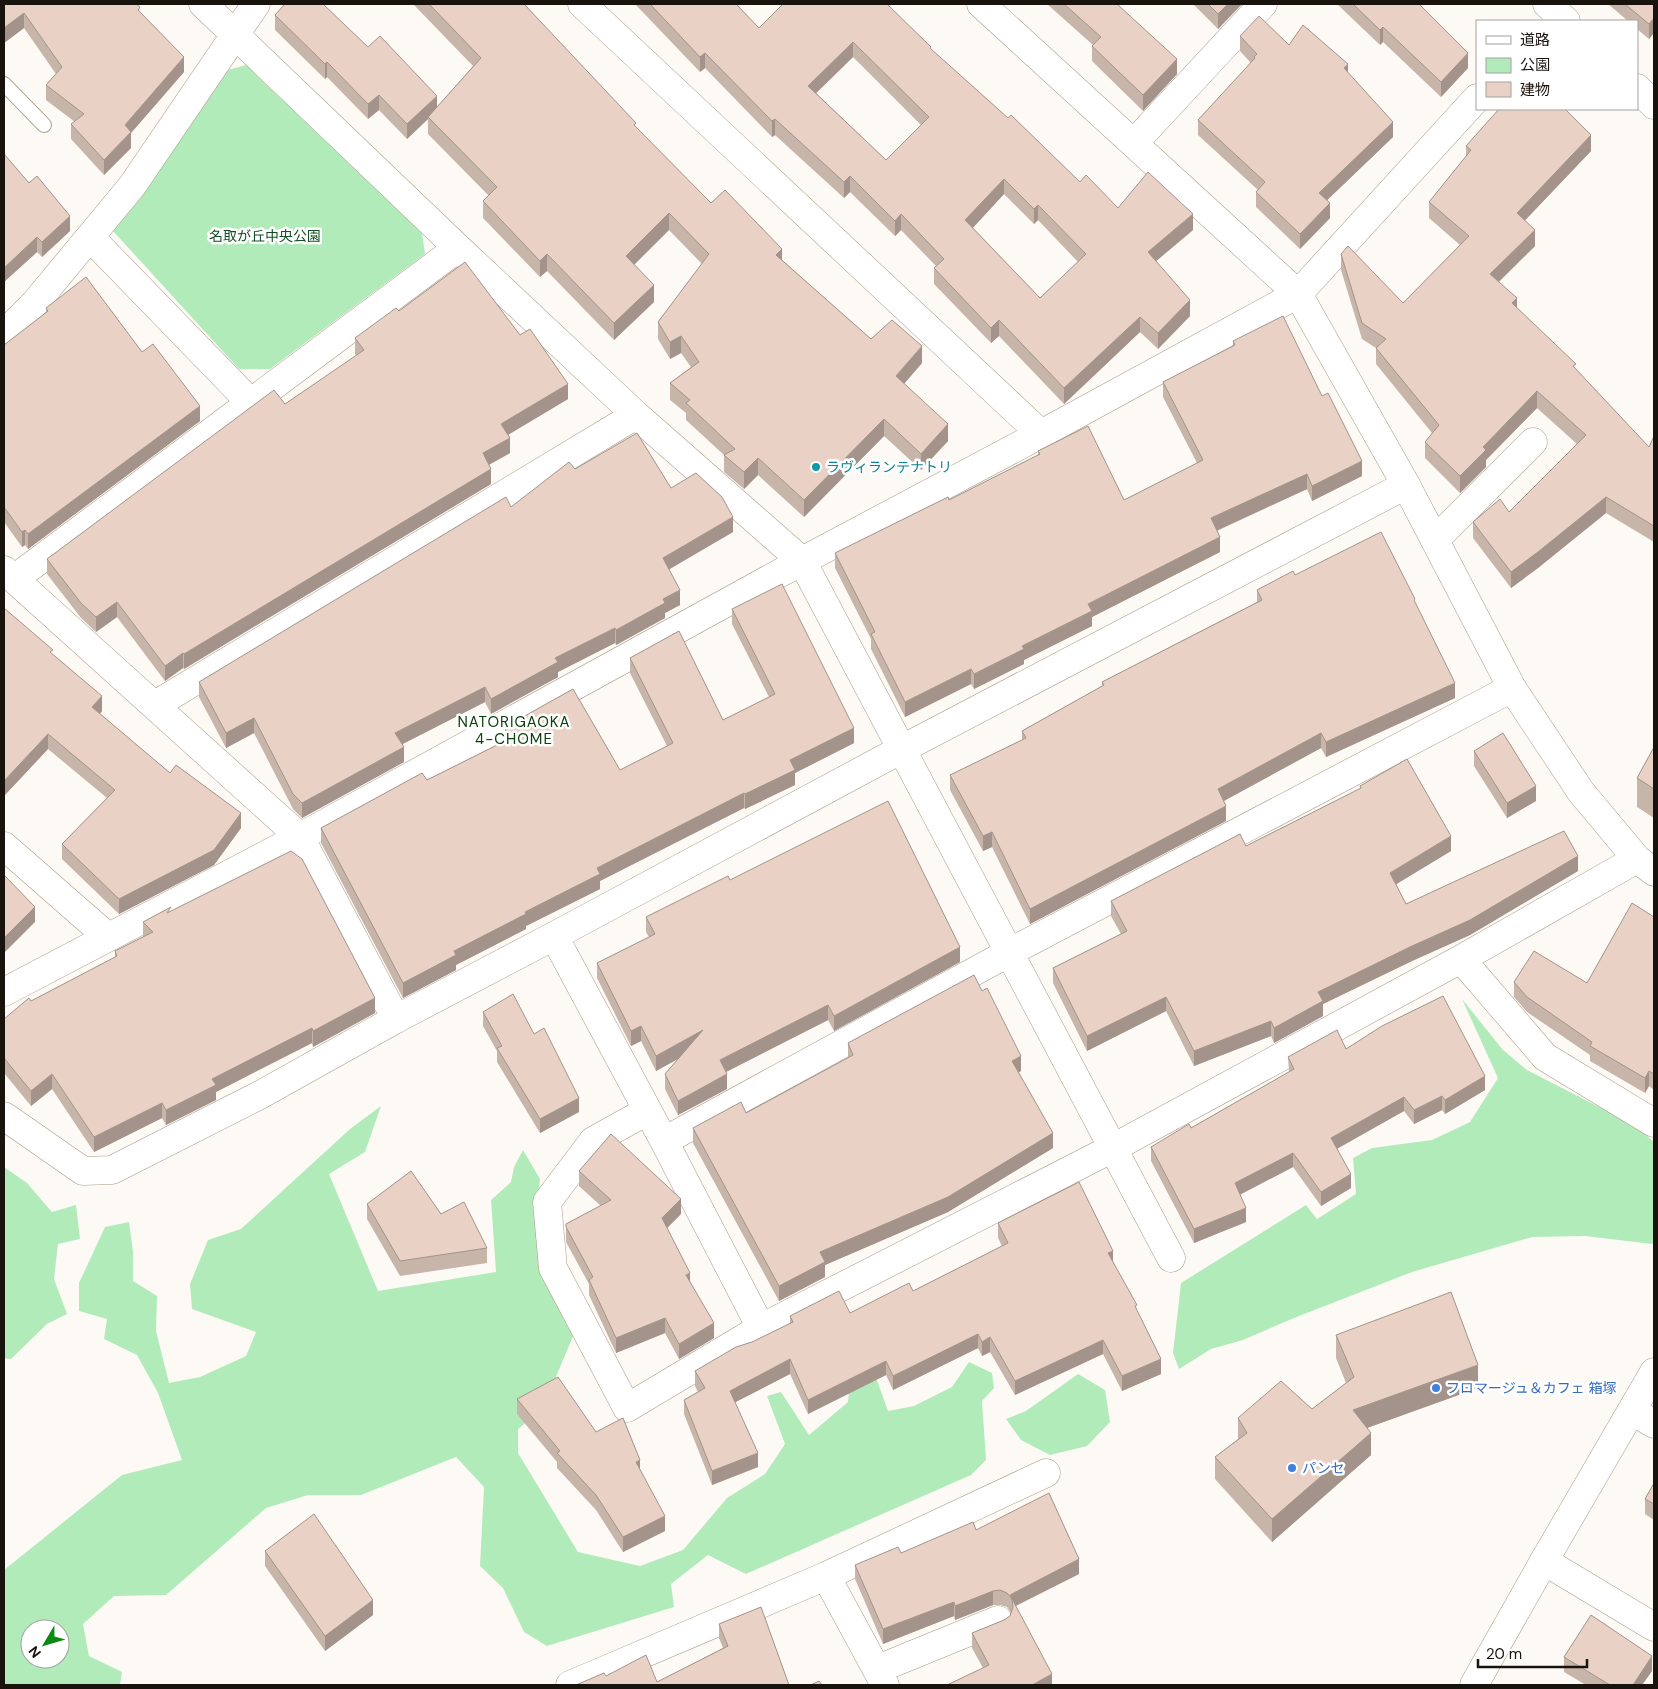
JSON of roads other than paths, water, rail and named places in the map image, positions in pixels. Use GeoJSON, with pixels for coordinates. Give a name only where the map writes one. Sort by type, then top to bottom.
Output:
{"type":"FeatureCollection","features":[{"type":"Feature","properties":{"kind":"street"},"geometry":{"type":"LineString","coordinates":[[202,4],[235,33],[458,248],[636,415],[802,561],[1171,1258]]}},
{"type":"Feature","properties":{"kind":"street"},"geometry":{"type":"LineString","coordinates":[[4,334],[35,303],[132,186],[256,4]]}},
{"type":"Feature","properties":{"kind":"street"},"geometry":{"type":"LineString","coordinates":[[582,4],[1040,434]]}},
{"type":"Feature","properties":{"kind":"street"},"geometry":{"type":"LineString","coordinates":[[1134,143],[1263,4]]}},
{"type":"Feature","properties":{"kind":"street"},"geometry":{"type":"LineString","coordinates":[[647,1111],[593,1141],[547,1202],[553,1268],[627,1408],[760,1328],[1113,1148],[1461,958],[1646,865],[1580,792],[1512,688],[1406,485],[1298,294],[983,5]]}},
{"type":"Feature","properties":{"kind":"street"},"geometry":{"type":"LineString","coordinates":[[1638,89],[1654,104]]}},
{"type":"Feature","properties":{"kind":"street"},"geometry":{"type":"LineString","coordinates":[[4,992],[300,837],[802,561],[1298,294],[1476,99]]}},
{"type":"Feature","properties":{"kind":"street"},"geometry":{"type":"LineString","coordinates":[[90,237],[250,402]]}},
{"type":"Feature","properties":{"kind":"street"},"geometry":{"type":"LineString","coordinates":[[396,1019],[300,837],[9,574],[250,402],[458,248]]}},
{"type":"Feature","properties":{"kind":"street"},"geometry":{"type":"LineString","coordinates":[[155,705],[636,415]]}},
{"type":"Feature","properties":{"kind":"street"},"geometry":{"type":"LineString","coordinates":[[1435,540],[1533,442]]}},
{"type":"Feature","properties":{"kind":"street"},"geometry":{"type":"LineString","coordinates":[[4,1116],[83,1171],[112,1170],[258,1096],[396,1019],[902,749],[1406,485]]}},
{"type":"Feature","properties":{"kind":"street"},"geometry":{"type":"LineString","coordinates":[[664,1141],[1010,952],[1512,688]]}},
{"type":"Feature","properties":{"kind":"street"},"geometry":{"type":"LineString","coordinates":[[4,846],[108,937]]}},
{"type":"Feature","properties":{"kind":"street"},"geometry":{"type":"LineString","coordinates":[[554,936],[664,1141],[760,1328]]}},
{"type":"Feature","properties":{"kind":"street"},"geometry":{"type":"LineString","coordinates":[[1461,958],[1545,1057],[1654,1123]]}},
{"type":"Feature","properties":{"kind":"street"},"geometry":{"type":"LineString","coordinates":[[1474,1685],[1544,1561],[1643,1418],[1654,1372]]}},
{"type":"Feature","properties":{"kind":"street"},"geometry":{"type":"LineString","coordinates":[[570,1685],[826,1576],[1046,1473]]}},
{"type":"Feature","properties":{"kind":"street"},"geometry":{"type":"LineString","coordinates":[[1544,1561],[1654,1626]]}},
{"type":"Feature","properties":{"kind":"street"},"geometry":{"type":"LineString","coordinates":[[826,1576],[881,1677],[998,1620]]}},
{"type":"Feature","properties":{"kind":"lane"},"geometry":{"type":"LineString","coordinates":[[4,84],[44,125]]}},
{"type":"Feature","properties":{"kind":"place","name":"ラヴィランテナトリ"},"geometry":{"type":"Point","coordinates":[816,467]}},
{"type":"Feature","properties":{"kind":"place","name":"フロマージュ＆カフェ 箱塚"},"geometry":{"type":"Point","coordinates":[1436,1388]}},
{"type":"Feature","properties":{"kind":"place","name":"パンセ"},"geometry":{"type":"Point","coordinates":[1292,1468]}},
{"type":"Feature","properties":{"kind":"district","name":"NATORIGAOKA 4-CHOME"},"geometry":{"type":"Point","coordinates":[514,730]}},
{"type":"Feature","properties":{"kind":"park label","name":"名取が丘中央公園"},"geometry":{"type":"Point","coordinates":[265,236]}}]}
